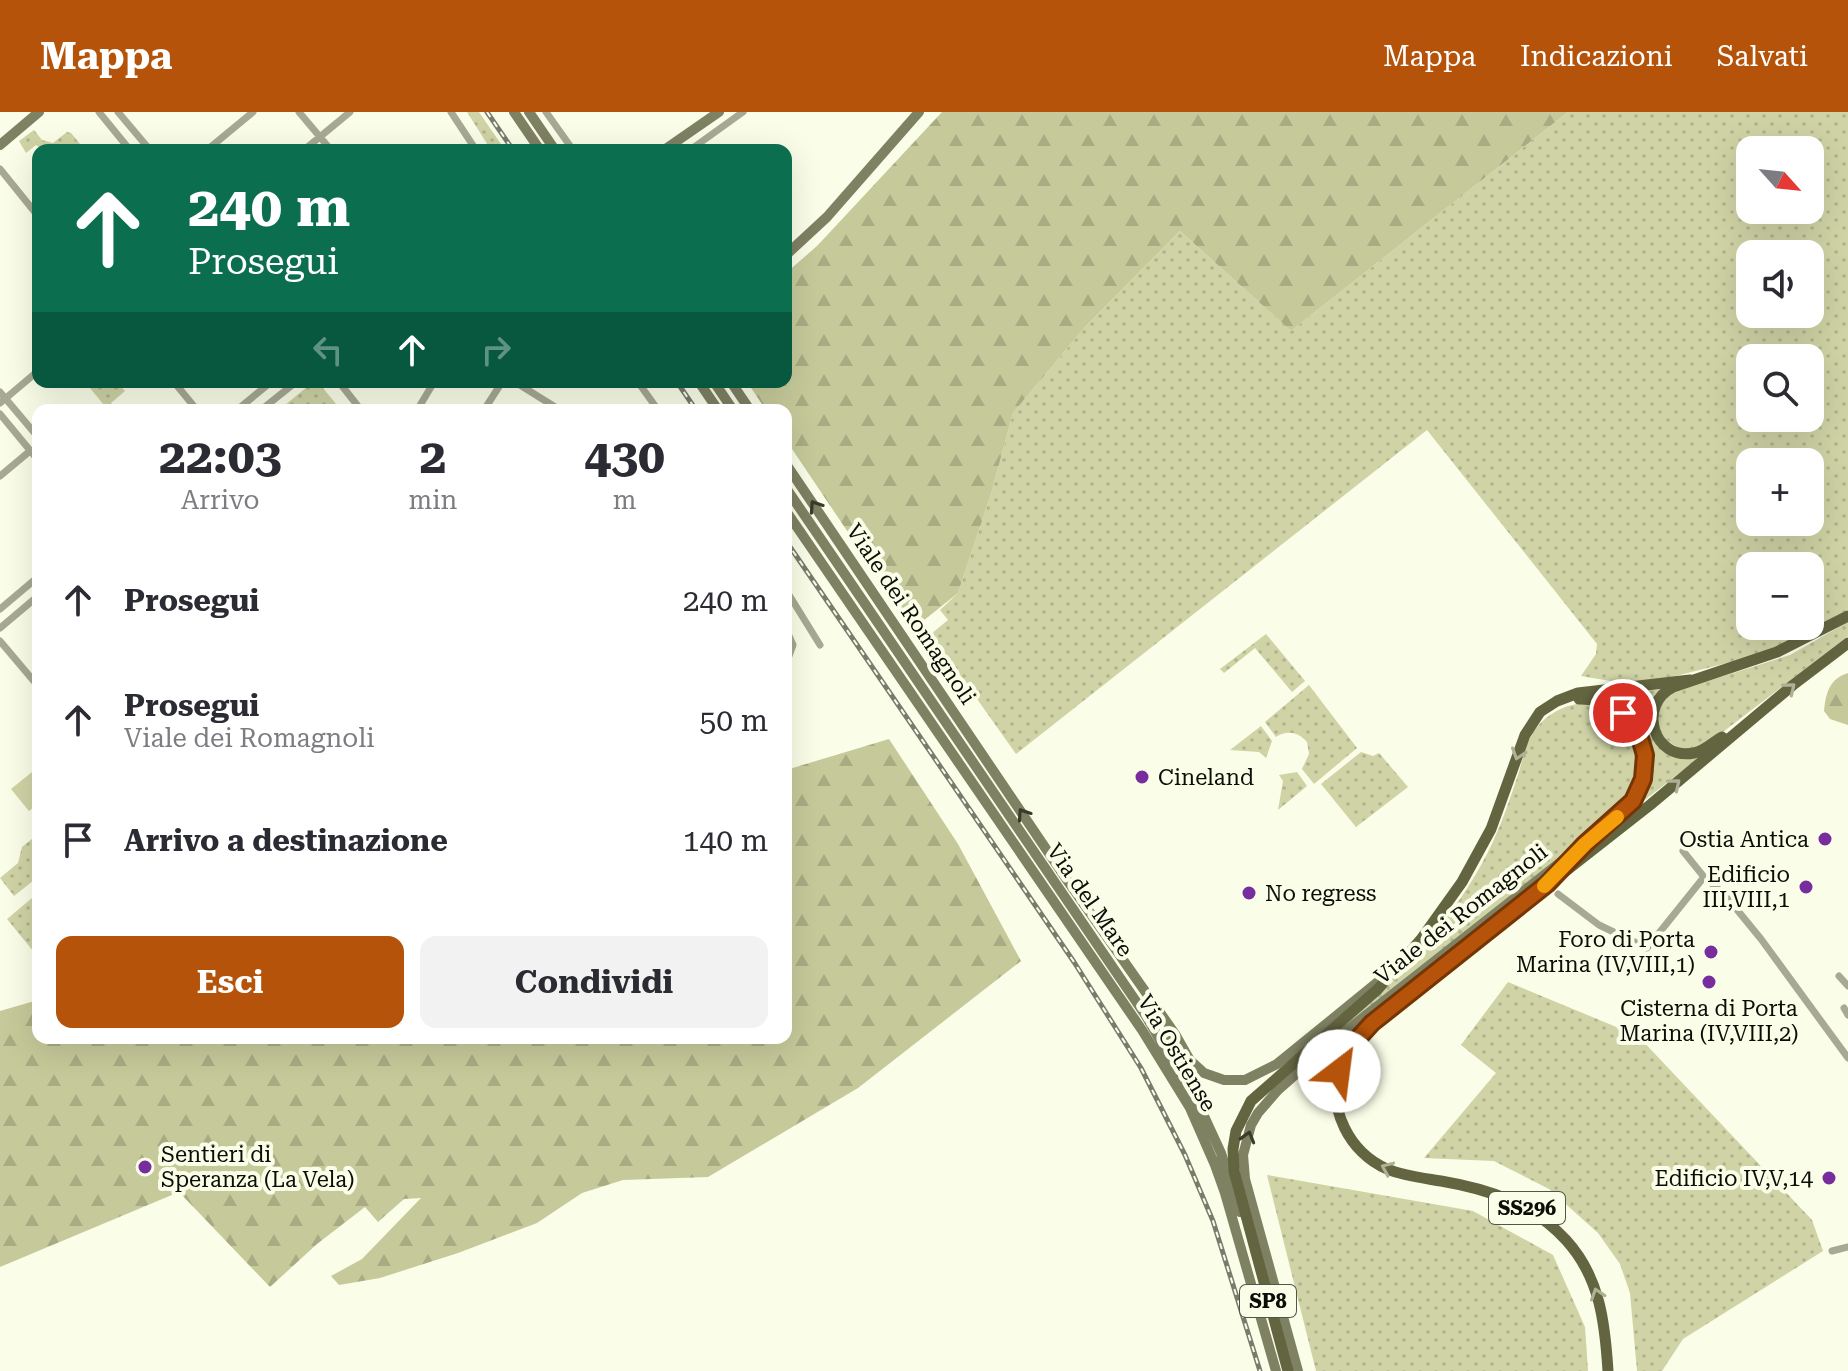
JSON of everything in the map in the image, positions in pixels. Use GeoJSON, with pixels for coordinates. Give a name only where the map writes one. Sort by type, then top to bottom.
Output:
{"type":"FeatureCollection","features":[{"type":"Feature","properties":{"kind":"main road","name":"SS296"},"geometry":{"type":"LineString","coordinates":[[1734,735],[1720,738],[1694,753],[1674,751],[1660,741],[1652,723],[1655,704],[1664,692],[1690,680],[1770,655],[1848,616]]}},
{"type":"Feature","properties":{"kind":"main road","name":"SS296"},"geometry":{"type":"LineString","coordinates":[[1608,1371],[1605,1328],[1598,1295],[1585,1265],[1566,1239],[1535,1214],[1499,1194],[1474,1186],[1397,1173],[1377,1164],[1360,1150],[1346,1132],[1336,1096],[1341,1065],[1361,1034],[1848,643]]}},
{"type":"Feature","properties":{"kind":"main road","name":"SS296"},"geometry":{"type":"LineString","coordinates":[[1567,698],[1586,692],[1690,680]]}},
{"type":"Feature","properties":{"kind":"main road","name":"Viale dei Romagnoli"},"geometry":{"type":"LineString","coordinates":[[1248,1231],[1233,1163],[1236,1131],[1243,1113],[1254,1097],[1378,989],[1438,917],[1473,864],[1491,829],[1529,727],[1547,706],[1567,698],[1591,699],[1617,709],[1637,728],[1645,750],[1643,779],[1633,801],[1585,844]]}},
{"type":"Feature","properties":{"kind":"main road"},"geometry":{"type":"LineString","coordinates":[[1547,884],[1585,844]]}},
{"type":"Feature","properties":{"kind":"main road","name":"Via del Mare"},"geometry":{"type":"LineString","coordinates":[[1248,1231],[1288,1371]]}},
{"type":"Feature","properties":{"kind":"street"},"geometry":{"type":"LineString","coordinates":[[0,145],[39,112]]}},
{"type":"Feature","properties":{"kind":"street"},"geometry":{"type":"LineString","coordinates":[[99,112],[125,144]]}},
{"type":"Feature","properties":{"kind":"street"},"geometry":{"type":"LineString","coordinates":[[118,112],[145,144]]}},
{"type":"Feature","properties":{"kind":"street"},"geometry":{"type":"LineString","coordinates":[[214,144],[253,112]]}},
{"type":"Feature","properties":{"kind":"street"},"geometry":{"type":"LineString","coordinates":[[299,112],[326,144]]}},
{"type":"Feature","properties":{"kind":"street"},"geometry":{"type":"LineString","coordinates":[[311,144],[350,112]]}},
{"type":"Feature","properties":{"kind":"street"},"geometry":{"type":"LineString","coordinates":[[451,112],[472,144]]}},
{"type":"Feature","properties":{"kind":"street"},"geometry":{"type":"LineString","coordinates":[[514,112],[536,144]]}},
{"type":"Feature","properties":{"kind":"street"},"geometry":{"type":"LineString","coordinates":[[529,112],[551,144]]}},
{"type":"Feature","properties":{"kind":"street"},"geometry":{"type":"LineString","coordinates":[[546,112],[569,144]]}},
{"type":"Feature","properties":{"kind":"street"},"geometry":{"type":"LineString","coordinates":[[673,144],[719,112]]}},
{"type":"Feature","properties":{"kind":"street"},"geometry":{"type":"LineString","coordinates":[[698,144],[743,112]]}},
{"type":"Feature","properties":{"kind":"street"},"geometry":{"type":"LineString","coordinates":[[792,249],[827,217],[916,113]]}},
{"type":"Feature","properties":{"kind":"street"},"geometry":{"type":"LineString","coordinates":[[0,169],[32,209]]}},
{"type":"Feature","properties":{"kind":"street"},"geometry":{"type":"LineString","coordinates":[[32,376],[2,398],[32,430]]}},
{"type":"Feature","properties":{"kind":"street"},"geometry":{"type":"LineString","coordinates":[[179,388],[192,404]]}},
{"type":"Feature","properties":{"kind":"street"},"geometry":{"type":"LineString","coordinates":[[244,404],[264,388]]}},
{"type":"Feature","properties":{"kind":"street"},"geometry":{"type":"LineString","coordinates":[[268,404],[288,388]]}},
{"type":"Feature","properties":{"kind":"street"},"geometry":{"type":"LineString","coordinates":[[340,388],[346,392]]}},
{"type":"Feature","properties":{"kind":"street"},"geometry":{"type":"LineString","coordinates":[[343,388],[356,404]]}},
{"type":"Feature","properties":{"kind":"street"},"geometry":{"type":"LineString","coordinates":[[524,388],[548,404]]}},
{"type":"Feature","properties":{"kind":"street"},"geometry":{"type":"LineString","coordinates":[[0,414],[32,453]]}},
{"type":"Feature","properties":{"kind":"street"},"geometry":{"type":"LineString","coordinates":[[0,476],[30,451]]}},
{"type":"Feature","properties":{"kind":"street","name":"Viale dei Romagnoli"},"geometry":{"type":"LineString","coordinates":[[792,473],[1175,1034],[1192,1064]]}},
{"type":"Feature","properties":{"kind":"street","name":"Via del Mare"},"geometry":{"type":"LineString","coordinates":[[792,497],[1146,1016],[1204,1116],[1221,1153],[1248,1231]]}},
{"type":"Feature","properties":{"kind":"street","name":"Via Ostiense"},"geometry":{"type":"LineString","coordinates":[[792,520],[1142,1030],[1190,1108],[1225,1193],[1276,1371]]}},
{"type":"Feature","properties":{"kind":"street"},"geometry":{"type":"LineString","coordinates":[[0,609],[32,582]]}},
{"type":"Feature","properties":{"kind":"street"},"geometry":{"type":"LineString","coordinates":[[792,600],[820,645]]}},
{"type":"Feature","properties":{"kind":"street"},"geometry":{"type":"LineString","coordinates":[[0,628],[32,601]]}},
{"type":"Feature","properties":{"kind":"street"},"geometry":{"type":"LineString","coordinates":[[0,641],[32,679]]}},
{"type":"Feature","properties":{"kind":"street","name":"Viale dei Romagnoli"},"geometry":{"type":"LineString","coordinates":[[1298,1371],[1245,1179],[1244,1149],[1255,1117],[1278,1090],[1337,1038],[1585,844]]}},
{"type":"Feature","properties":{"kind":"street"},"geometry":{"type":"LineString","coordinates":[[1683,851],[1761,939],[1848,1058]]}},
{"type":"Feature","properties":{"kind":"street"},"geometry":{"type":"LineString","coordinates":[[1558,894],[1599,925],[1647,948],[1704,877]]}},
{"type":"Feature","properties":{"kind":"street","name":"Viale dei Romagnoli"},"geometry":{"type":"LineString","coordinates":[[1146,1016],[1172,1046],[1204,1073],[1224,1080],[1245,1080],[1277,1064],[1392,971]]}},
{"type":"Feature","properties":{"kind":"street"},"geometry":{"type":"LineString","coordinates":[[1839,976],[1848,986]]}},
{"type":"Feature","properties":{"kind":"street"},"geometry":{"type":"LineString","coordinates":[[1832,1251],[1848,1247]]}},
{"type":"Feature","properties":{"kind":"green space"},"geometry":{"type":"Polygon","coordinates":[[[467,112],[479,112],[501,144],[487,144],[467,112]]]}},
{"type":"Feature","properties":{"kind":"green space"},"geometry":{"type":"Polygon","coordinates":[[[942,112],[1568,112],[1291,331],[1180,231],[1085,327],[1013,413],[991,494],[958,593],[913,629],[792,449],[792,404],[762,404],[751,388],[792,388],[792,268],[817,246],[942,112]]]}},
{"type":"Feature","properties":{"kind":"green space"},"geometry":{"type":"Polygon","coordinates":[[[1568,112],[1848,112],[1848,610],[1824,623],[1824,552],[1736,552],[1736,640],[1791,640],[1751,657],[1656,681],[1628,684],[1581,676],[1596,654],[1597,644],[1427,430],[1016,754],[931,634],[948,620],[940,610],[958,593],[991,494],[1013,413],[1085,327],[1180,231],[1291,331],[1568,112]]]}},
{"type":"Feature","properties":{"kind":"green space"},"geometry":{"type":"Polygon","coordinates":[[[34,130],[42,140],[53,143],[67,132],[71,133],[80,144],[32,144],[26,153],[19,141],[34,130]]]}},
{"type":"Feature","properties":{"kind":"green space"},"geometry":{"type":"Polygon","coordinates":[[[90,388],[122,388],[125,391],[112,404],[103,404],[90,388]]]}},
{"type":"Feature","properties":{"kind":"green space"},"geometry":{"type":"Polygon","coordinates":[[[306,388],[323,388],[336,404],[286,404],[306,388]]]}},
{"type":"Feature","properties":{"kind":"green space"},"geometry":{"type":"Polygon","coordinates":[[[1848,622],[1848,636],[1702,748],[1686,752],[1660,737],[1659,707],[1673,692],[1790,655],[1816,640],[1824,640],[1824,636],[1848,622]]]}},
{"type":"Feature","properties":{"kind":"green space"},"geometry":{"type":"Polygon","coordinates":[[[1266,634],[1305,681],[1292,692],[1255,648],[1224,673],[1220,669],[1266,634]]]}},
{"type":"Feature","properties":{"kind":"green space"},"geometry":{"type":"Polygon","coordinates":[[[1848,673],[1848,725],[1830,719],[1824,711],[1830,688],[1837,679],[1848,673]]]}},
{"type":"Feature","properties":{"kind":"green space"},"geometry":{"type":"Polygon","coordinates":[[[1309,685],[1357,748],[1314,784],[1302,769],[1309,754],[1307,742],[1292,733],[1276,737],[1265,722],[1309,685]]]}},
{"type":"Feature","properties":{"kind":"green space"},"geometry":{"type":"Polygon","coordinates":[[[1663,689],[1649,710],[1674,756],[1699,758],[1633,809],[1646,784],[1641,727],[1591,697],[1663,689]]]}},
{"type":"Feature","properties":{"kind":"green space"},"geometry":{"type":"Polygon","coordinates":[[[1584,703],[1619,718],[1631,729],[1638,743],[1641,759],[1639,775],[1622,809],[1324,1045],[1415,956],[1455,906],[1493,842],[1530,738],[1540,724],[1552,713],[1584,703]]]}},
{"type":"Feature","properties":{"kind":"green space"},"geometry":{"type":"Polygon","coordinates":[[[1261,726],[1272,741],[1266,758],[1259,752],[1230,750],[1261,726]]]}},
{"type":"Feature","properties":{"kind":"green space"},"geometry":{"type":"Polygon","coordinates":[[[889,739],[958,844],[1021,961],[858,1088],[708,1177],[623,1180],[582,1193],[537,1223],[380,1278],[339,1285],[331,1276],[362,1259],[421,1198],[404,1199],[378,1222],[365,1207],[317,1244],[270,1287],[179,1192],[0,1267],[0,1011],[32,1002],[32,1044],[792,1044],[792,768],[889,739]]]}},
{"type":"Feature","properties":{"kind":"green space"},"geometry":{"type":"Polygon","coordinates":[[[1361,752],[1373,756],[1379,753],[1408,787],[1356,827],[1321,784],[1361,752]]]}},
{"type":"Feature","properties":{"kind":"green space"},"geometry":{"type":"Polygon","coordinates":[[[32,772],[32,809],[29,811],[11,789],[32,772]]]}},
{"type":"Feature","properties":{"kind":"green space"},"geometry":{"type":"Polygon","coordinates":[[[1297,772],[1307,786],[1278,810],[1283,781],[1279,775],[1297,772]]]}},
{"type":"Feature","properties":{"kind":"green space"},"geometry":{"type":"Polygon","coordinates":[[[32,839],[32,882],[14,896],[0,878],[18,863],[22,847],[32,839]]]}},
{"type":"Feature","properties":{"kind":"green space"},"geometry":{"type":"Polygon","coordinates":[[[32,898],[32,950],[7,919],[32,898]]]}},
{"type":"Feature","properties":{"kind":"green space"},"geometry":{"type":"Polygon","coordinates":[[[1508,982],[1638,1036],[1812,1220],[1823,1251],[1683,1339],[1662,1371],[1637,1371],[1630,1293],[1620,1264],[1598,1233],[1549,1189],[1494,1161],[1424,1158],[1496,1073],[1461,1045],[1508,982]]]}},
{"type":"Feature","properties":{"kind":"green space"},"geometry":{"type":"Polygon","coordinates":[[[1267,1175],[1473,1211],[1553,1255],[1585,1327],[1588,1371],[1316,1371],[1267,1175]]]}},
{"type":"Feature","properties":{"kind":"railway"},"geometry":{"type":"LineString","coordinates":[[487,112],[509,144]]}},
{"type":"Feature","properties":{"kind":"railway"},"geometry":{"type":"LineString","coordinates":[[681,388],[692,404]]}},
{"type":"Feature","properties":{"kind":"railway"},"geometry":{"type":"LineString","coordinates":[[792,550],[1074,962],[1141,1068],[1185,1155],[1213,1221],[1260,1371]]}},
{"type":"Feature","properties":{"kind":"slow traffic"},"geometry":{"type":"LineString","coordinates":[[1544,886],[1617,817]]}},
{"type":"Feature","properties":{"kind":"place","name":"Cineland"},"geometry":{"type":"Point","coordinates":[1142,777]}},
{"type":"Feature","properties":{"kind":"place","name":"Ostia Antica"},"geometry":{"type":"Point","coordinates":[1825,839]}},
{"type":"Feature","properties":{"kind":"place","name":"Edificio III,VIII,1"},"geometry":{"type":"Point","coordinates":[1806,887]}},
{"type":"Feature","properties":{"kind":"place","name":"No regress"},"geometry":{"type":"Point","coordinates":[1249,893]}},
{"type":"Feature","properties":{"kind":"place","name":"Foro di Porta Marina (IV,VIII,1)"},"geometry":{"type":"Point","coordinates":[1711,952]}},
{"type":"Feature","properties":{"kind":"place","name":"Cisterna di Porta Marina (IV,VIII,2)"},"geometry":{"type":"Point","coordinates":[1709,982]}},
{"type":"Feature","properties":{"kind":"place","name":"Sentieri di Speranza (La Vela)"},"geometry":{"type":"Point","coordinates":[145,1167]}},
{"type":"Feature","properties":{"kind":"place","name":"Edificio IV,V,14"},"geometry":{"type":"Point","coordinates":[1829,1178]}},
{"type":"Feature","properties":{"kind":"route"},"geometry":{"type":"LineString","coordinates":[[1339,1071],[1351,1046],[1372,1023],[1547,884],[1633,801],[1643,779],[1645,755],[1643,740],[1632,721],[1623,713]]}}]}
